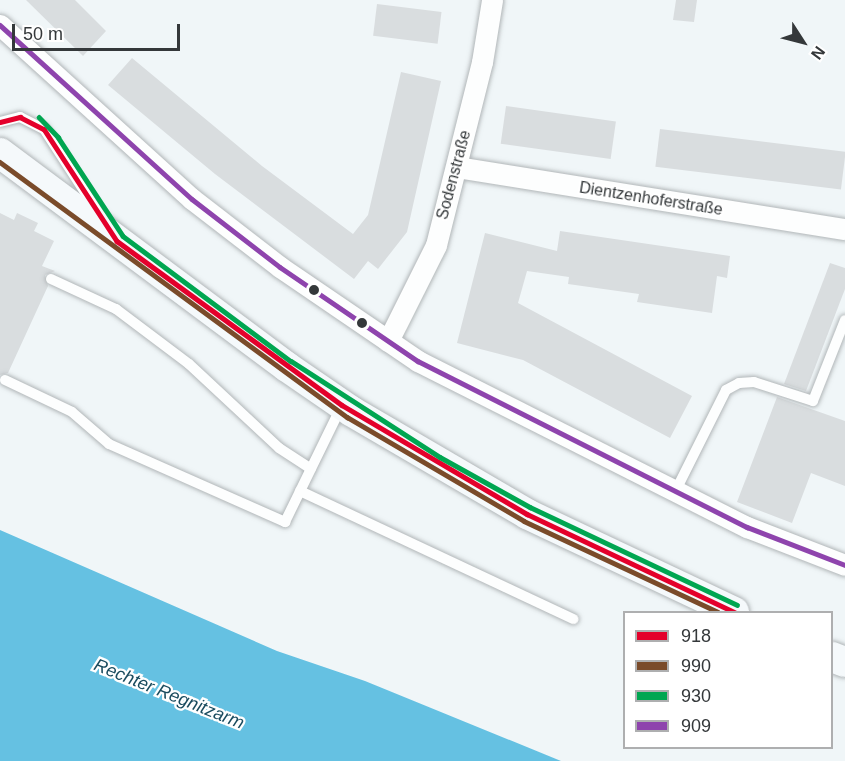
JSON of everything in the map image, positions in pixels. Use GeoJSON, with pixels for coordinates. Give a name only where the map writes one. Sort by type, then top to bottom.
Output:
{"type":"FeatureCollection","features":[{"type":"Feature","properties":{"kind":"street","name":"Sodenstraße"},"geometry":{"type":"LineString","coordinates":[[388,341],[436,245],[482,62],[492,0]]}},
{"type":"Feature","properties":{"kind":"street"},"geometry":{"type":"LineString","coordinates":[[0,25],[192,200],[279,267],[388,341],[513,412],[675,492],[747,527],[845,565]]}},
{"type":"Feature","properties":{"kind":"street"},"geometry":{"type":"LineString","coordinates":[[0,153],[342,405],[527,514],[732,611]]}},
{"type":"Feature","properties":{"kind":"street","name":"Dientzenhoferstraße"},"geometry":{"type":"LineString","coordinates":[[457,167],[845,229]]}},
{"type":"Feature","properties":{"kind":"lane"},"geometry":{"type":"LineString","coordinates":[[0,122],[20,117],[44,129],[117,241]]}},
{"type":"Feature","properties":{"kind":"lane"},"geometry":{"type":"LineString","coordinates":[[51,279],[116,309],[189,364],[279,448],[310,469]]}},
{"type":"Feature","properties":{"kind":"lane"},"geometry":{"type":"LineString","coordinates":[[675,492],[726,390],[739,383],[754,382],[813,402],[845,320]]}},
{"type":"Feature","properties":{"kind":"lane"},"geometry":{"type":"LineString","coordinates":[[5,380],[72,412],[109,444],[285,522],[342,405]]}},
{"type":"Feature","properties":{"kind":"lane"},"geometry":{"type":"LineString","coordinates":[[300,491],[573,619]]}},
{"type":"Feature","properties":{"kind":"water","name":"Rechter Regnitzarm"},"geometry":{"type":"Polygon","coordinates":[[[0,530],[277,651],[365,681],[561,761],[0,761],[0,530]]]}},
{"type":"Feature","properties":{"kind":"building"},"geometry":{"type":"Polygon","coordinates":[[[26,0],[75,0],[106,31],[83,56],[26,0]]]}},
{"type":"Feature","properties":{"kind":"building"},"geometry":{"type":"Polygon","coordinates":[[[676,0],[697,0],[694,22],[673,20],[676,0]]]}},
{"type":"Feature","properties":{"kind":"building"},"geometry":{"type":"Polygon","coordinates":[[[377,4],[442,12],[438,44],[373,36],[377,4]]]}},
{"type":"Feature","properties":{"kind":"building"},"geometry":{"type":"Polygon","coordinates":[[[132,58],[262,166],[353,234],[368,215],[401,72],[441,81],[407,232],[378,269],[368,261],[354,279],[215,174],[108,85],[132,58]]]}},
{"type":"Feature","properties":{"kind":"building"},"geometry":{"type":"Polygon","coordinates":[[[506,106],[616,121],[611,159],[501,144],[506,106]]]}},
{"type":"Feature","properties":{"kind":"building"},"geometry":{"type":"Polygon","coordinates":[[[660,129],[845,152],[841,190],[655,167],[660,129]]]}},
{"type":"Feature","properties":{"kind":"building"},"geometry":{"type":"Polygon","coordinates":[[[0,213],[14,220],[17,213],[38,223],[34,231],[54,241],[42,266],[55,271],[45,275],[48,286],[8,373],[0,375],[0,213]]]}},
{"type":"Feature","properties":{"kind":"building"},"geometry":{"type":"Polygon","coordinates":[[[560,231],[730,256],[727,278],[717,276],[712,313],[637,302],[639,294],[568,284],[569,277],[527,271],[518,303],[692,396],[670,438],[523,360],[457,343],[485,233],[557,251],[560,231]]]}},
{"type":"Feature","properties":{"kind":"building"},"geometry":{"type":"Polygon","coordinates":[[[830,263],[845,268],[845,289],[806,391],[784,384],[830,263]]]}},
{"type":"Feature","properties":{"kind":"building"},"geometry":{"type":"Polygon","coordinates":[[[777,397],[845,421],[845,486],[811,473],[792,523],[737,502],[777,397]]]}},
{"type":"Feature","properties":{"kind":"transit line","name":"909"},"geometry":{"type":"LineString","coordinates":[[0,25],[192,199],[280,267],[418,361],[747,527],[845,565]]}},
{"type":"Feature","properties":{"kind":"transit line","name":"918"},"geometry":{"type":"LineString","coordinates":[[0,122],[20,117],[44,129],[117,241],[342,405],[527,514],[732,611]]}},
{"type":"Feature","properties":{"kind":"transit line","name":"930"},"geometry":{"type":"LineString","coordinates":[[39,117],[58,137],[123,236],[291,361],[440,457],[530,507],[737,605]]}},
{"type":"Feature","properties":{"kind":"transit line","name":"990"},"geometry":{"type":"LineString","coordinates":[[0,162],[347,417],[524,521],[716,611]]}}]}
